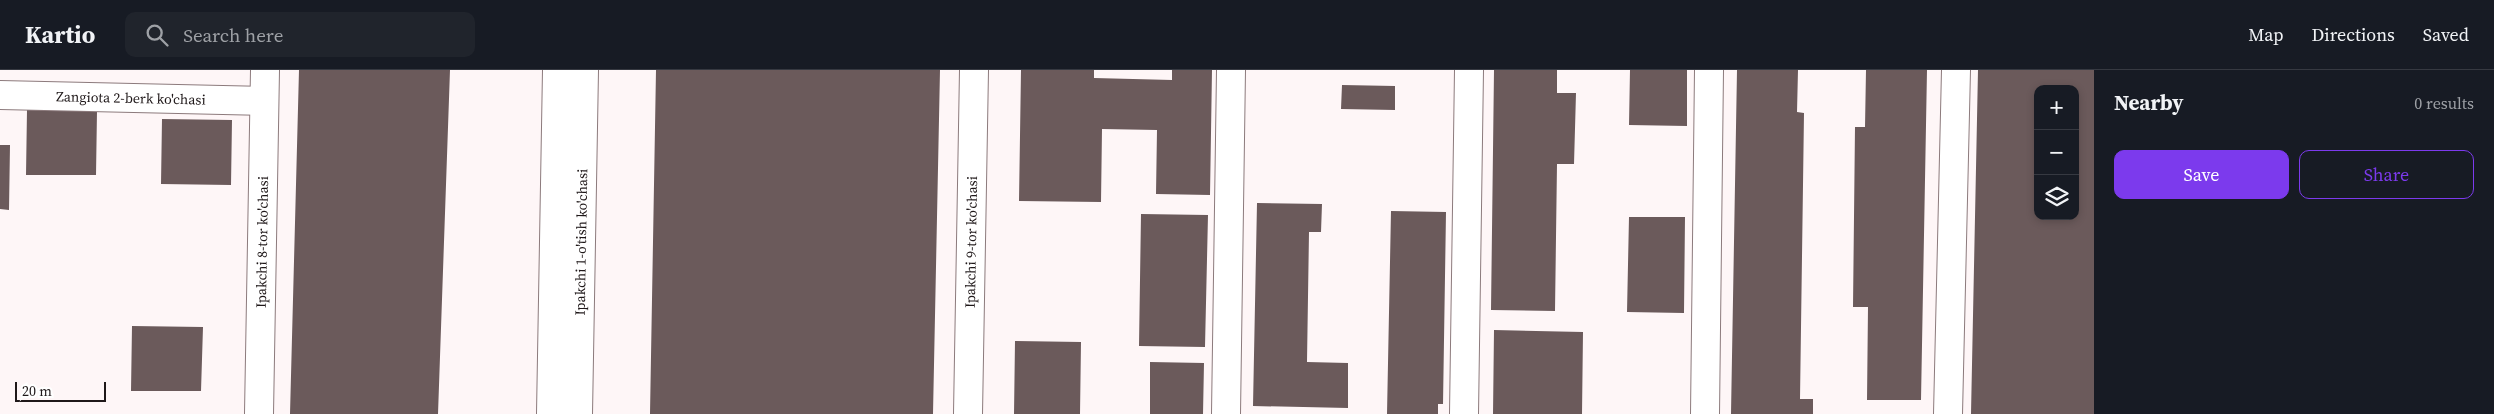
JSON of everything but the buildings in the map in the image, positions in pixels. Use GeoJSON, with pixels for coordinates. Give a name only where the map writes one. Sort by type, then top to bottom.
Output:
{"type":"FeatureCollection","features":[{"type":"Feature","properties":{"kind":"street","name":"Ipakchi 8-tor ko'chasi"},"geometry":{"type":"LineString","coordinates":[[258,414],[265,70]]}},
{"type":"Feature","properties":{"kind":"street","name":"Ipakchi 1-o'tish ko'chasi"},"geometry":{"type":"LineString","coordinates":[[551,414],[557,70]]}},
{"type":"Feature","properties":{"kind":"street","name":"Ipakchi 1-o'tish ko'chasi"},"geometry":{"type":"LineString","coordinates":[[578,414],[584,70]]}},
{"type":"Feature","properties":{"kind":"street","name":"Ipakchi 9-tor ko'chasi"},"geometry":{"type":"LineString","coordinates":[[968,414],[974,70]]}},
{"type":"Feature","properties":{"kind":"street"},"geometry":{"type":"LineString","coordinates":[[1226,414],[1231,70]]}},
{"type":"Feature","properties":{"kind":"street"},"geometry":{"type":"LineString","coordinates":[[1464,414],[1469,70]]}},
{"type":"Feature","properties":{"kind":"street"},"geometry":{"type":"LineString","coordinates":[[1705,414],[1709,70]]}},
{"type":"Feature","properties":{"kind":"street"},"geometry":{"type":"LineString","coordinates":[[1948,414],[1956,70]]}},
{"type":"Feature","properties":{"kind":"street","name":"Zangiota 2-berk ko'chasi"},"geometry":{"type":"LineString","coordinates":[[0,95],[264,101]]}}]}
